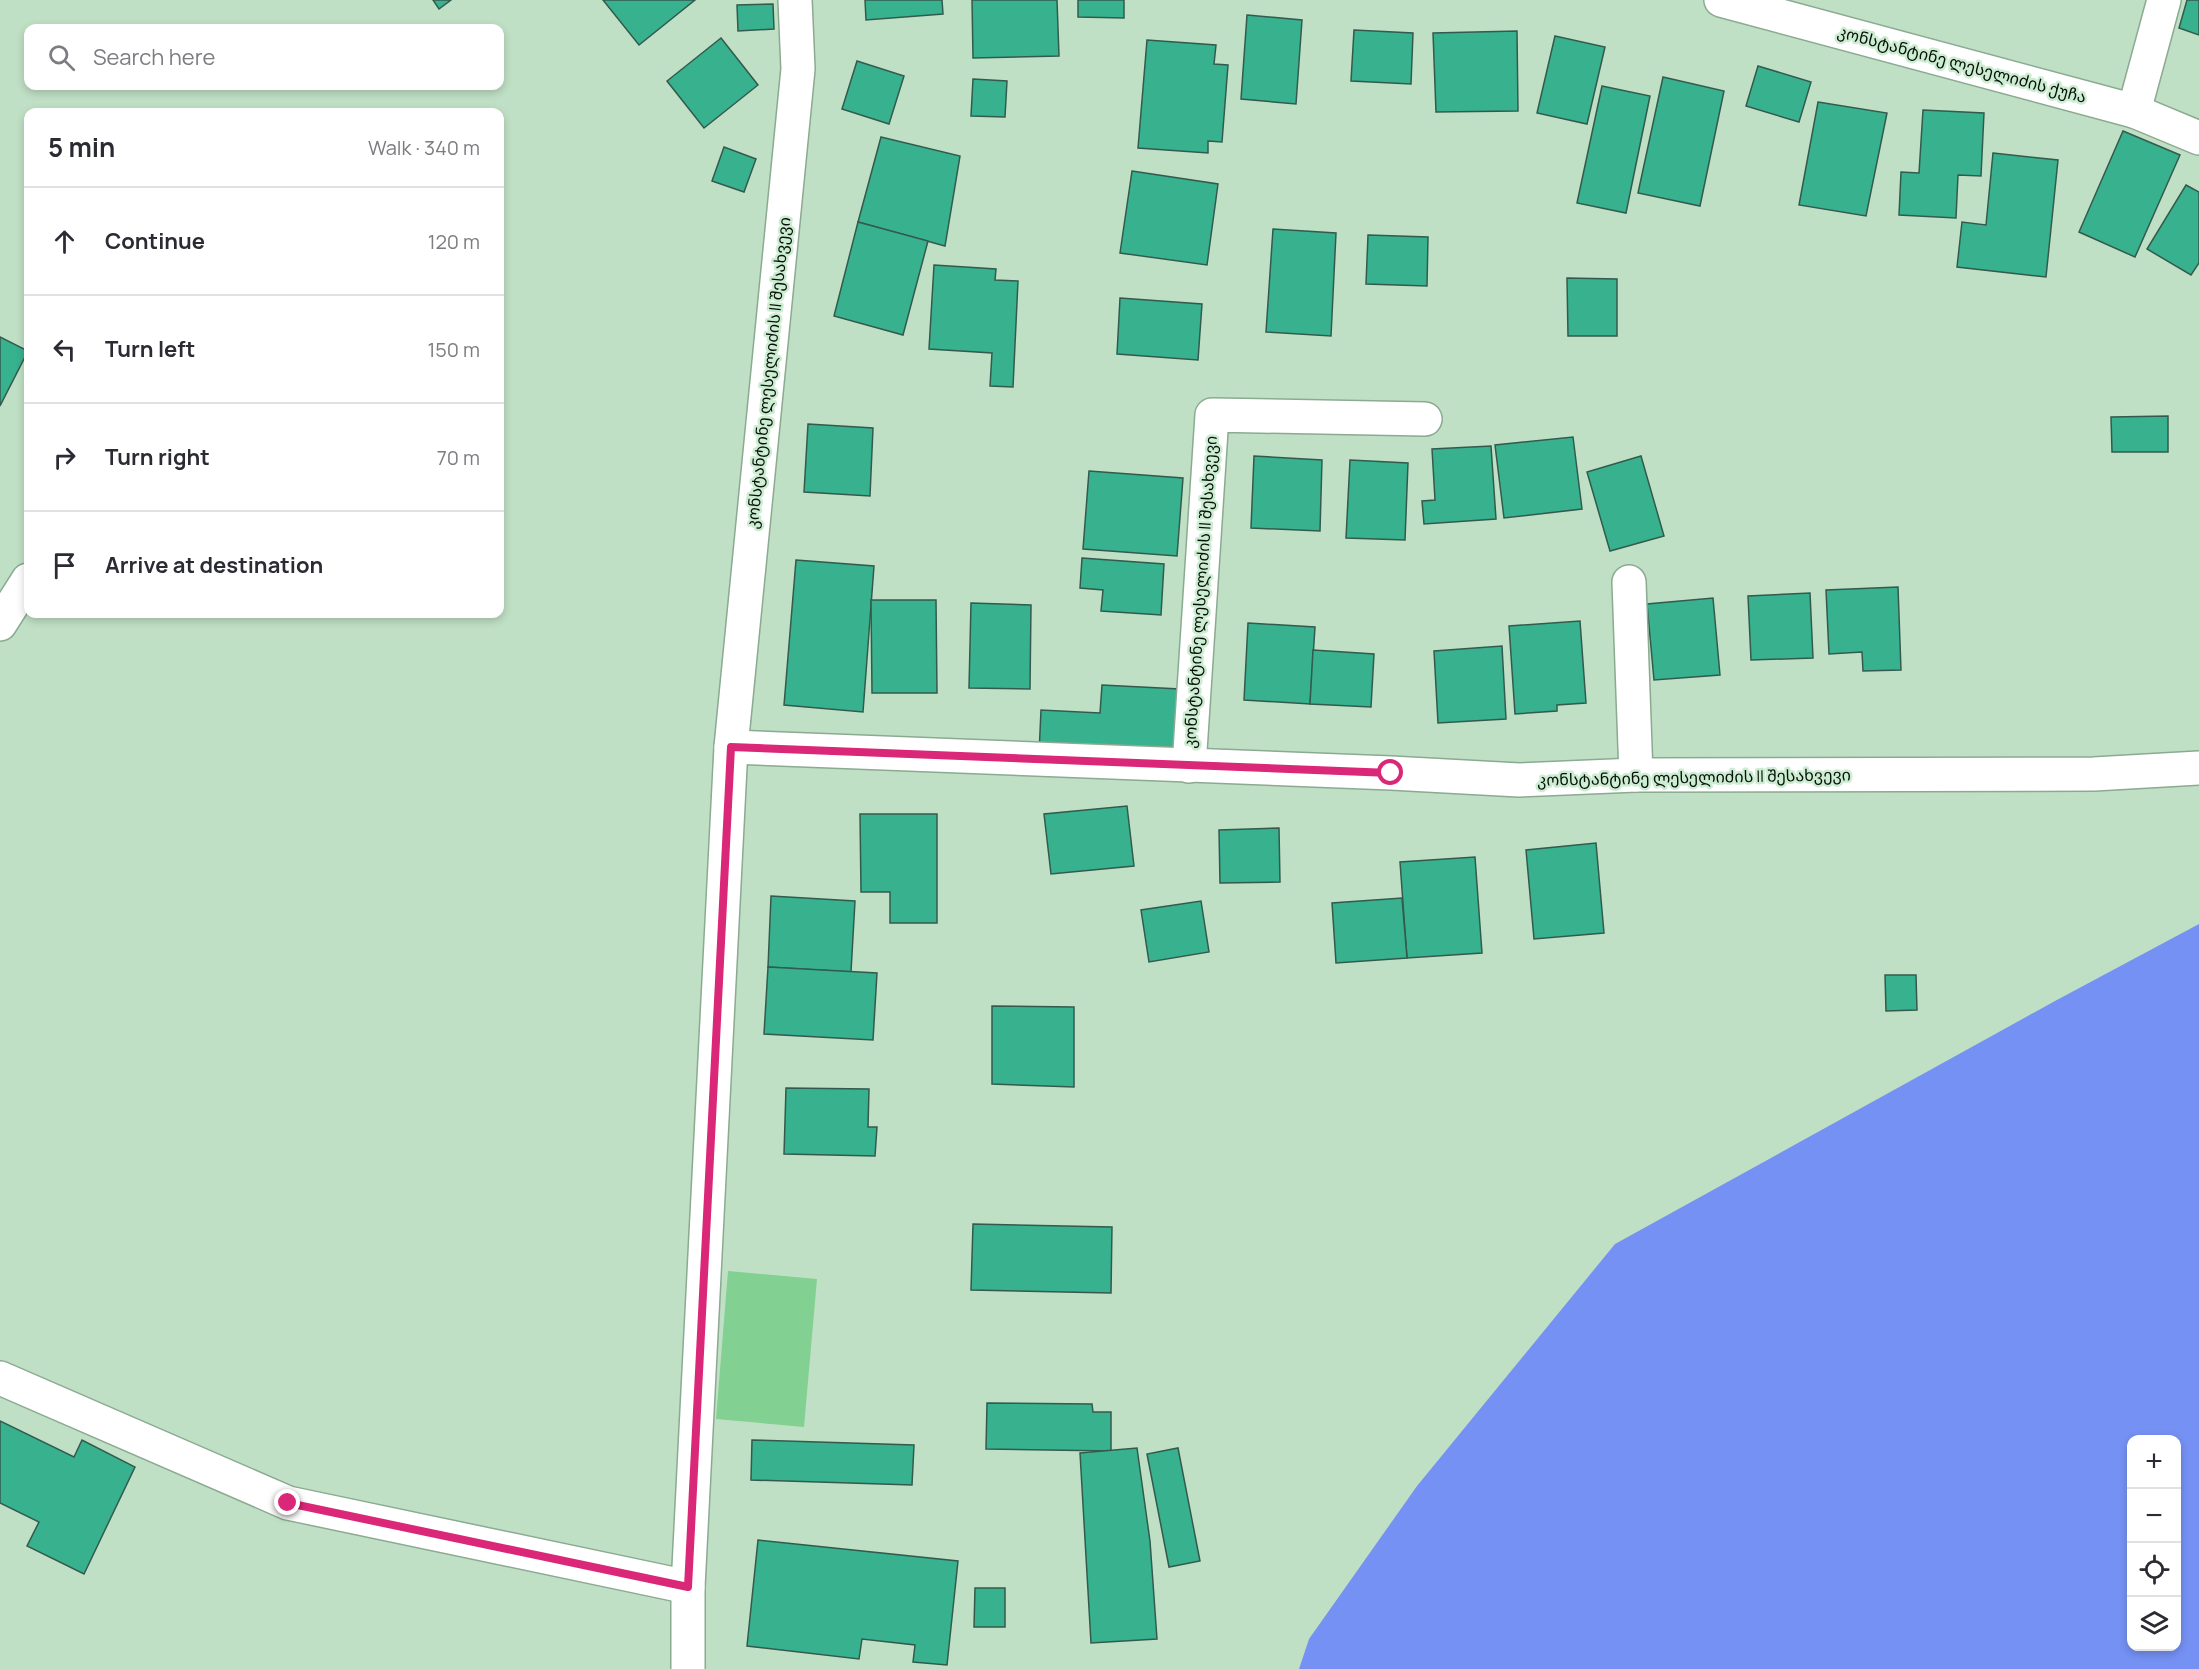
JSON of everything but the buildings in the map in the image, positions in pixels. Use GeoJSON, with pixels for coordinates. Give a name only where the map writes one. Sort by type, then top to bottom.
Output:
{"type":"FeatureCollection","features":[{"type":"Feature","properties":{"kind":"street","name":"კონსტანტინე ლესელიძის II შესახვევი"},"geometry":{"type":"LineString","coordinates":[[688,1669],[688,1587],[731,747],[798,69],[795,0]]}},
{"type":"Feature","properties":{"kind":"street","name":"კონსტანტინე ლესელიძის ქუჩა"},"geometry":{"type":"LineString","coordinates":[[1721,0],[2134,111],[2199,138]]}},
{"type":"Feature","properties":{"kind":"street"},"geometry":{"type":"LineString","coordinates":[[2134,111],[2164,0]]}},
{"type":"Feature","properties":{"kind":"street","name":"კონსტანტინე ლესელიძის II შესახვევი"},"geometry":{"type":"LineString","coordinates":[[1189,766],[1212,415],[1425,419]]}},
{"type":"Feature","properties":{"kind":"street"},"geometry":{"type":"LineString","coordinates":[[1629,582],[1636,775]]}},
{"type":"Feature","properties":{"kind":"street"},"geometry":{"type":"LineString","coordinates":[[0,624],[24,586]]}},
{"type":"Feature","properties":{"kind":"street","name":"კონსტანტინე ლესელიძის II შესახვევი"},"geometry":{"type":"LineString","coordinates":[[731,747],[1519,780],[1636,775],[2094,774],[2199,768]]}},
{"type":"Feature","properties":{"kind":"street"},"geometry":{"type":"LineString","coordinates":[[0,1378],[288,1503],[688,1587]]}},
{"type":"Feature","properties":{"kind":"green space"},"geometry":{"type":"Polygon","coordinates":[[[728,1271],[817,1279],[804,1427],[716,1419],[728,1271]]]}},
{"type":"Feature","properties":{"kind":"water"},"geometry":{"type":"Polygon","coordinates":[[[2199,924],[2199,1669],[1299,1669],[1309,1639],[1417,1486],[1615,1244],[2199,924]]]}},
{"type":"Feature","properties":{"kind":"route"},"geometry":{"type":"LineString","coordinates":[[288,1503],[688,1587],[731,747],[1391,773]]}}]}
